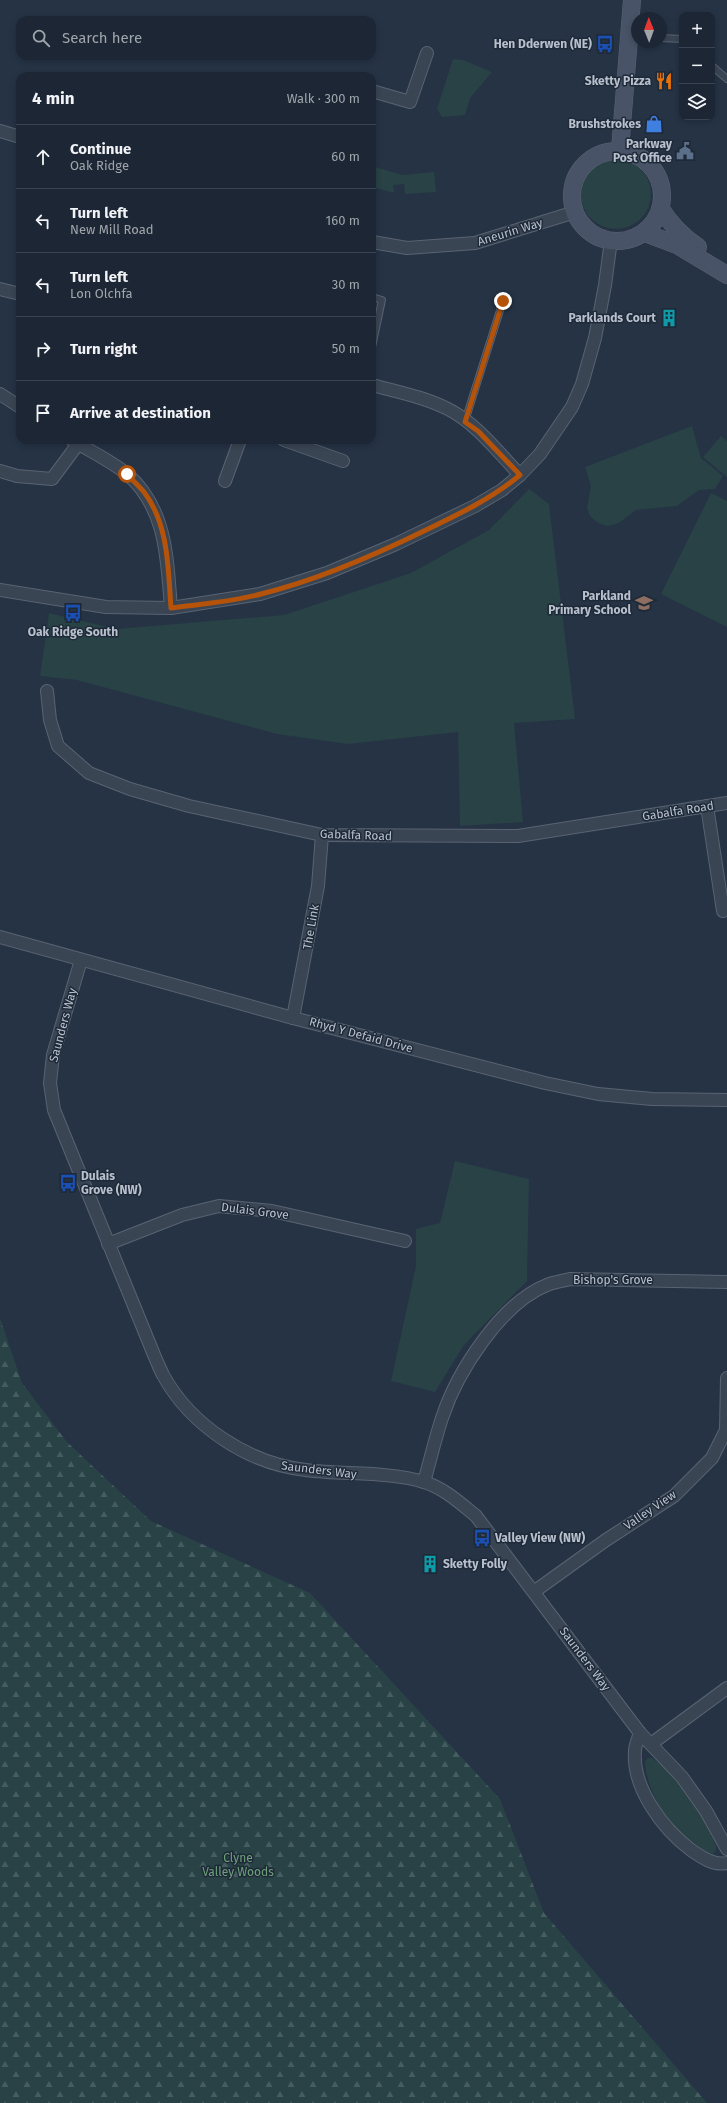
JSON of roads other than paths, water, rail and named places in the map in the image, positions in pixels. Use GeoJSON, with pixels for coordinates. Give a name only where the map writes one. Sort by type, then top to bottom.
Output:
{"type":"FeatureCollection","features":[{"type":"Feature","properties":{"kind":"street"},"geometry":{"type":"LineString","coordinates":[[632,0],[632,12]]}},
{"type":"Feature","properties":{"kind":"street"},"geometry":{"type":"LineString","coordinates":[[620,150],[632,48]]}},
{"type":"Feature","properties":{"kind":"street"},"geometry":{"type":"LineString","coordinates":[[376,93],[410,102],[427,53]]}},
{"type":"Feature","properties":{"kind":"street"},"geometry":{"type":"LineString","coordinates":[[0,131],[16,136]]}},
{"type":"Feature","properties":{"kind":"street"},"geometry":{"type":"LineString","coordinates":[[620,150],[636,154],[646,162],[654,172],[661,191],[661,209],[654,225],[645,233],[628,240],[611,240],[596,235],[584,225],[575,212],[572,197],[574,181],[581,167],[593,157],[607,151],[620,150]]}},
{"type":"Feature","properties":{"kind":"street"},"geometry":{"type":"LineString","coordinates":[[661,209],[670,223],[683,237],[727,265]]}},
{"type":"Feature","properties":{"kind":"street","name":"Aneurin Way"},"geometry":{"type":"LineString","coordinates":[[376,243],[407,248],[475,243],[575,212]]}},
{"type":"Feature","properties":{"kind":"street"},"geometry":{"type":"LineString","coordinates":[[645,233],[677,245],[727,275]]}},
{"type":"Feature","properties":{"kind":"street"},"geometry":{"type":"LineString","coordinates":[[0,590],[106,608],[171,608],[260,594],[327,574],[396,544],[475,506],[502,490],[520,475],[540,454],[568,413],[582,384],[595,338],[605,285],[611,240]]}},
{"type":"Feature","properties":{"kind":"street"},"geometry":{"type":"LineString","coordinates":[[0,289],[16,293]]}},
{"type":"Feature","properties":{"kind":"street"},"geometry":{"type":"LineString","coordinates":[[376,386],[428,401],[449,409],[478,431],[520,475]]}},
{"type":"Feature","properties":{"kind":"street"},"geometry":{"type":"LineString","coordinates":[[0,394],[16,404]]}},
{"type":"Feature","properties":{"kind":"street"},"geometry":{"type":"LineString","coordinates":[[0,471],[17,476],[52,479],[74,444]]}},
{"type":"Feature","properties":{"kind":"street"},"geometry":{"type":"LineString","coordinates":[[78,444],[127,474],[144,492],[155,512],[163,533],[171,608]]}},
{"type":"Feature","properties":{"kind":"street"},"geometry":{"type":"LineString","coordinates":[[225,481],[239,444]]}},
{"type":"Feature","properties":{"kind":"street"},"geometry":{"type":"LineString","coordinates":[[295,444],[343,461]]}},
{"type":"Feature","properties":{"kind":"street","name":"Gabalfa Road"},"geometry":{"type":"LineString","coordinates":[[47,691],[50,720],[58,746],[89,773],[130,789],[189,806],[322,835],[518,836],[727,803]]}},
{"type":"Feature","properties":{"kind":"street"},"geometry":{"type":"LineString","coordinates":[[707,806],[723,911]]}},
{"type":"Feature","properties":{"kind":"street","name":"The Link"},"geometry":{"type":"LineString","coordinates":[[293,1018],[318,886],[322,835]]}},
{"type":"Feature","properties":{"kind":"street","name":"Rhyd Y Defaid Drive"},"geometry":{"type":"LineString","coordinates":[[0,937],[293,1018],[568,1088],[598,1094],[652,1099],[727,1100]]}},
{"type":"Feature","properties":{"kind":"street","name":"Saunders Way"},"geometry":{"type":"LineString","coordinates":[[81,960],[53,1055],[50,1083],[54,1110],[163,1375],[182,1403],[207,1427],[238,1448],[270,1463],[305,1470],[394,1477],[424,1482],[451,1496],[476,1516],[640,1733],[682,1777],[698,1800],[727,1849]]}},
{"type":"Feature","properties":{"kind":"street","name":"Dulais Grove"},"geometry":{"type":"LineString","coordinates":[[108,1244],[182,1215],[219,1206],[272,1211],[405,1241]]}},
{"type":"Feature","properties":{"kind":"street","name":"Bishop's Grove"},"geometry":{"type":"LineString","coordinates":[[424,1482],[442,1417],[461,1374],[485,1339],[514,1305],[546,1285],[570,1279],[727,1282]]}},
{"type":"Feature","properties":{"kind":"street","name":"Valley View"},"geometry":{"type":"LineString","coordinates":[[534,1591],[606,1540],[674,1496],[712,1458],[727,1430],[727,1378]]}},
{"type":"Feature","properties":{"kind":"street"},"geometry":{"type":"LineString","coordinates":[[651,1744],[727,1688]]}},
{"type":"Feature","properties":{"kind":"street"},"geometry":{"type":"LineString","coordinates":[[640,1733],[635,1751],[637,1767],[643,1790],[657,1816],[677,1839],[702,1859],[721,1864],[727,1863]]}},
{"type":"Feature","properties":{"kind":"lane"},"geometry":{"type":"LineString","coordinates":[[667,38],[679,39]]}},
{"type":"Feature","properties":{"kind":"lane"},"geometry":{"type":"LineString","coordinates":[[715,69],[727,79]]}},
{"type":"Feature","properties":{"kind":"lane"},"geometry":{"type":"LineString","coordinates":[[376,298],[382,300],[376,328]]}},
{"type":"Feature","properties":{"kind":"lane"},"geometry":{"type":"LineString","coordinates":[[465,422],[503,301]]}},
{"type":"Feature","properties":{"kind":"place","name":"Hen Dderwen (NE)"},"geometry":{"type":"Point","coordinates":[605,44]}},
{"type":"Feature","properties":{"kind":"place","name":"Sketty Pizza"},"geometry":{"type":"Point","coordinates":[664,81]}},
{"type":"Feature","properties":{"kind":"place","name":"Brushstrokes"},"geometry":{"type":"Point","coordinates":[654,124]}},
{"type":"Feature","properties":{"kind":"place","name":"Parkway Post Office"},"geometry":{"type":"Point","coordinates":[685,151]}},
{"type":"Feature","properties":{"kind":"place","name":"Parklands Court"},"geometry":{"type":"Point","coordinates":[669,318]}},
{"type":"Feature","properties":{"kind":"place","name":"Parkland Primary School"},"geometry":{"type":"Point","coordinates":[644,603]}},
{"type":"Feature","properties":{"kind":"place","name":"Oak Ridge South"},"geometry":{"type":"Point","coordinates":[73,613]}},
{"type":"Feature","properties":{"kind":"place","name":"Dulais Grove (NW)"},"geometry":{"type":"Point","coordinates":[68,1183]}},
{"type":"Feature","properties":{"kind":"place","name":"Valley View (NW)"},"geometry":{"type":"Point","coordinates":[482,1538]}},
{"type":"Feature","properties":{"kind":"place","name":"Sketty Folly"},"geometry":{"type":"Point","coordinates":[430,1564]}},
{"type":"Feature","properties":{"kind":"park label","name":"Clyne Valley Woods"},"geometry":{"type":"Point","coordinates":[238,1865]}}]}
